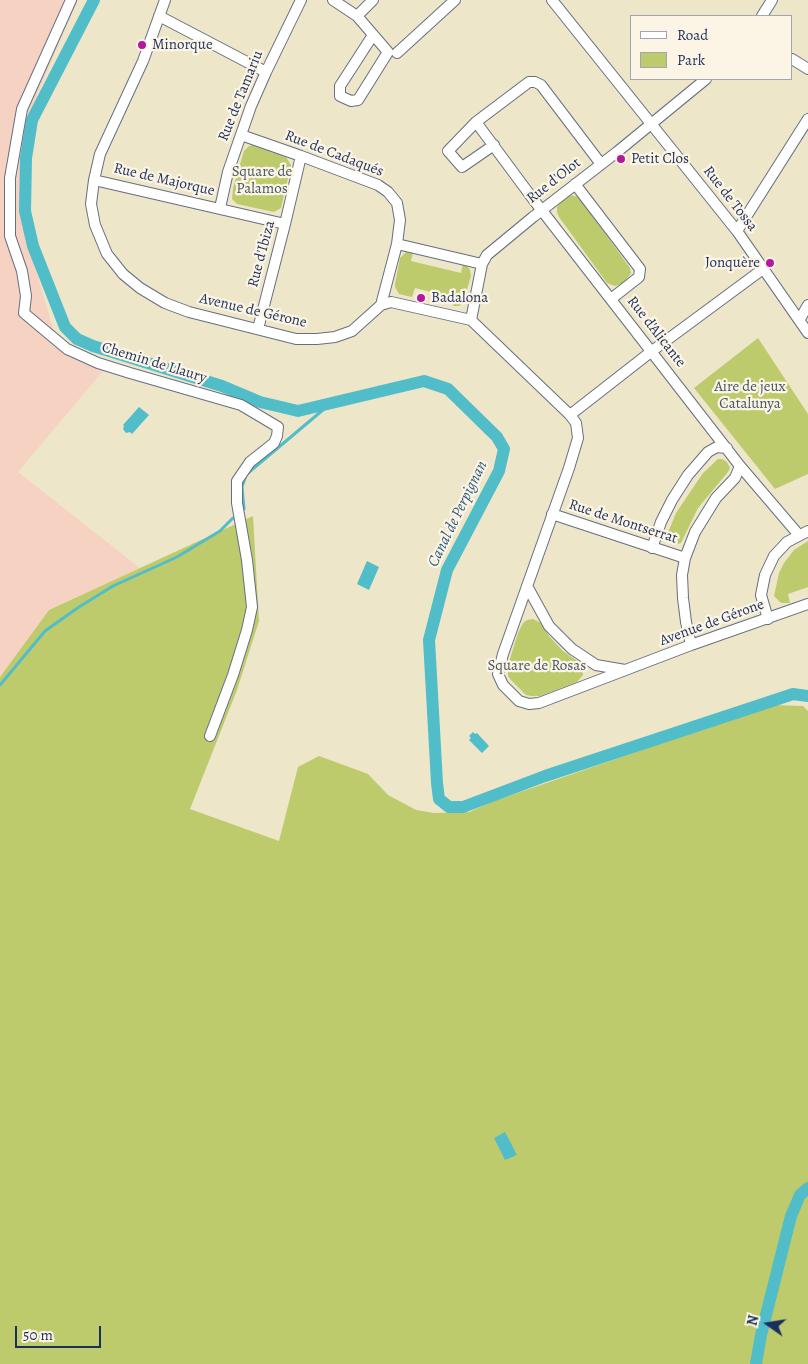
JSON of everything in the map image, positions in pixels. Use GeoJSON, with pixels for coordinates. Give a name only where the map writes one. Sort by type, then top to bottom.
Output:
{"type":"FeatureCollection","features":[{"type":"Feature","properties":{"kind":"street","name":"Chemin de Llaury"},"geometry":{"type":"LineString","coordinates":[[71,0],[22,109],[10,178],[10,236],[22,271],[26,296],[24,314],[67,349],[98,363],[241,405],[278,427],[274,443],[250,462],[237,481],[237,503],[247,560],[252,608],[233,675],[210,736]]}},
{"type":"Feature","properties":{"kind":"street","name":"Avenue de Gérone"},"geometry":{"type":"LineString","coordinates":[[165,0],[139,69],[100,154],[94,180],[91,204],[95,225],[107,254],[123,274],[140,288],[165,303],[189,312],[296,338],[314,340],[352,331],[381,305]]}},
{"type":"Feature","properties":{"kind":"street","name":"Rue de Tamariu"},"geometry":{"type":"LineString","coordinates":[[220,208],[228,172],[251,106],[301,0]]}},
{"type":"Feature","properties":{"kind":"street"},"geometry":{"type":"LineString","coordinates":[[333,0],[357,16],[388,52],[358,100],[351,101],[340,96],[340,86],[373,35]]}},
{"type":"Feature","properties":{"kind":"street"},"geometry":{"type":"LineString","coordinates":[[357,16],[373,0]]}},
{"type":"Feature","properties":{"kind":"street"},"geometry":{"type":"LineString","coordinates":[[397,52],[455,0]]}},
{"type":"Feature","properties":{"kind":"street","name":"Rue de Tossa"},"geometry":{"type":"LineString","coordinates":[[552,0],[737,231],[808,333]]}},
{"type":"Feature","properties":{"kind":"street"},"geometry":{"type":"LineString","coordinates":[[763,15],[772,0]]}},
{"type":"Feature","properties":{"kind":"street"},"geometry":{"type":"LineString","coordinates":[[159,16],[266,72]]}},
{"type":"Feature","properties":{"kind":"street"},"geometry":{"type":"LineString","coordinates":[[793,60],[808,69]]}},
{"type":"Feature","properties":{"kind":"street"},"geometry":{"type":"LineString","coordinates":[[601,164],[705,80]]}},
{"type":"Feature","properties":{"kind":"street","name":"Rue d'Olot"},"geometry":{"type":"LineString","coordinates":[[471,320],[482,264],[487,254],[601,164],[541,86],[535,82],[529,82],[476,122]]}},
{"type":"Feature","properties":{"kind":"street"},"geometry":{"type":"LineString","coordinates":[[737,231],[808,119]]}},
{"type":"Feature","properties":{"kind":"street"},"geometry":{"type":"LineString","coordinates":[[476,122],[448,151],[462,167],[494,145]]}},
{"type":"Feature","properties":{"kind":"street","name":"Rue d'Alicante"},"geometry":{"type":"LineString","coordinates":[[476,122],[740,466],[803,532]]}},
{"type":"Feature","properties":{"kind":"street","name":"Rue de Cadaqués"},"geometry":{"type":"LineString","coordinates":[[241,135],[301,156],[378,186],[388,192],[397,203],[400,220],[397,244],[381,305]]}},
{"type":"Feature","properties":{"kind":"street","name":"Rue d'Ibiza"},"geometry":{"type":"LineString","coordinates":[[258,329],[301,156]]}},
{"type":"Feature","properties":{"kind":"street","name":"Rue de Majorque"},"geometry":{"type":"LineString","coordinates":[[94,180],[285,224]]}},
{"type":"Feature","properties":{"kind":"street"},"geometry":{"type":"LineString","coordinates":[[575,184],[640,270],[639,277],[611,299]]}},
{"type":"Feature","properties":{"kind":"street"},"geometry":{"type":"LineString","coordinates":[[397,244],[482,264]]}},
{"type":"Feature","properties":{"kind":"street"},"geometry":{"type":"LineString","coordinates":[[570,415],[652,351],[763,269]]}},
{"type":"Feature","properties":{"kind":"street"},"geometry":{"type":"LineString","coordinates":[[381,305],[391,302],[471,320]]}},
{"type":"Feature","properties":{"kind":"street"},"geometry":{"type":"LineString","coordinates":[[800,319],[808,305]]}},
{"type":"Feature","properties":{"kind":"street","name":"Avenue de Gérone"},"geometry":{"type":"LineString","coordinates":[[471,320],[570,415],[576,423],[578,438],[503,654],[498,674],[503,685],[519,701],[529,704],[539,703],[692,645],[808,604]]}},
{"type":"Feature","properties":{"kind":"street"},"geometry":{"type":"LineString","coordinates":[[652,548],[661,522],[672,500],[688,476],[708,452],[717,447],[727,448]]}},
{"type":"Feature","properties":{"kind":"street"},"geometry":{"type":"LineString","coordinates":[[692,645],[686,622],[683,598],[682,575],[685,558],[695,532],[716,498],[735,478],[740,466]]}},
{"type":"Feature","properties":{"kind":"street","name":"Rue de Montserrat"},"geometry":{"type":"LineString","coordinates":[[552,514],[685,558]]}},
{"type":"Feature","properties":{"kind":"street"},"geometry":{"type":"LineString","coordinates":[[768,619],[761,595],[765,575],[774,556],[787,542],[803,532]]}},
{"type":"Feature","properties":{"kind":"street"},"geometry":{"type":"LineString","coordinates":[[527,586],[550,626],[572,649],[596,665],[626,670]]}},
{"type":"Feature","properties":{"kind":"shaded area"},"geometry":{"type":"Polygon","coordinates":[[[0,0],[78,0],[20,134],[21,219],[56,339],[108,365],[18,472],[140,568],[49,610],[0,677],[0,0]]]}},
{"type":"Feature","properties":{"kind":"green space","name":"Square de Palamos"},"geometry":{"type":"Polygon","coordinates":[[[253,145],[286,157],[291,165],[281,208],[274,212],[237,204],[232,199],[233,188],[244,151],[253,145]]]}},
{"type":"Feature","properties":{"kind":"green space"},"geometry":{"type":"Polygon","coordinates":[[[570,195],[579,197],[630,268],[631,273],[624,283],[615,286],[607,283],[559,217],[557,207],[565,197],[570,195]]]}},
{"type":"Feature","properties":{"kind":"green space"},"geometry":{"type":"Polygon","coordinates":[[[406,252],[413,253],[411,261],[461,273],[463,264],[467,266],[471,276],[463,303],[459,306],[453,306],[455,298],[415,288],[412,297],[399,294],[395,284],[400,258],[406,252]]]}},
{"type":"Feature","properties":{"kind":"green space","name":"Aire de jeux Catalunya"},"geometry":{"type":"Polygon","coordinates":[[[758,338],[808,414],[808,474],[775,489],[694,388],[758,338]]]}},
{"type":"Feature","properties":{"kind":"green space"},"geometry":{"type":"Polygon","coordinates":[[[718,459],[727,462],[730,468],[728,472],[698,508],[681,543],[672,544],[667,535],[676,513],[703,473],[718,459]]]}},
{"type":"Feature","properties":{"kind":"green space"},"geometry":{"type":"Polygon","coordinates":[[[253,516],[259,621],[237,690],[190,809],[279,841],[298,767],[319,756],[368,774],[388,795],[416,810],[434,813],[469,812],[494,801],[773,705],[803,706],[808,711],[808,1364],[0,1364],[0,677],[49,610],[253,516]]]}},
{"type":"Feature","properties":{"kind":"green space"},"geometry":{"type":"Polygon","coordinates":[[[808,541],[808,587],[788,594],[790,603],[781,603],[774,596],[779,573],[794,550],[808,541]]]}},
{"type":"Feature","properties":{"kind":"green space","name":"Square de Rosas"},"geometry":{"type":"Polygon","coordinates":[[[533,619],[541,623],[549,636],[563,651],[583,665],[583,675],[577,682],[540,696],[526,695],[508,676],[508,665],[518,633],[523,623],[533,619]]]}},
{"type":"Feature","properties":{"kind":"water"},"geometry":{"type":"Polygon","coordinates":[[[139,407],[149,415],[132,434],[130,432],[126,433],[123,425],[139,407]]]}},
{"type":"Feature","properties":{"kind":"water"},"geometry":{"type":"Polygon","coordinates":[[[367,561],[379,567],[369,590],[357,584],[367,561]]]}},
{"type":"Feature","properties":{"kind":"water"},"geometry":{"type":"Polygon","coordinates":[[[473,732],[477,733],[489,746],[482,753],[469,740],[471,738],[469,736],[473,732]]]}},
{"type":"Feature","properties":{"kind":"water"},"geometry":{"type":"Polygon","coordinates":[[[505,1132],[517,1155],[505,1160],[494,1138],[505,1132]]]}},
{"type":"Feature","properties":{"kind":"waterway","name":"Canal de Perpignan"},"geometry":{"type":"LineString","coordinates":[[94,0],[32,120],[26,158],[25,211],[33,246],[65,327],[77,339],[93,346],[222,386],[260,402],[298,411],[424,381],[448,389],[497,437],[504,449],[499,471],[447,570],[429,640],[439,799],[449,807],[463,807],[545,776],[793,694],[808,696]]}},
{"type":"Feature","properties":{"kind":"waterway"},"geometry":{"type":"LineString","coordinates":[[248,473],[330,404]]}},
{"type":"Feature","properties":{"kind":"waterway"},"geometry":{"type":"LineString","coordinates":[[244,509],[242,487],[245,478]]}},
{"type":"Feature","properties":{"kind":"waterway"},"geometry":{"type":"LineString","coordinates":[[0,685],[45,631],[113,586],[177,557],[220,531],[233,518]]}},
{"type":"Feature","properties":{"kind":"waterway","name":"Canal de Perpignan"},"geometry":{"type":"LineString","coordinates":[[756,1364],[761,1335],[791,1216],[800,1195],[808,1188]]}},
{"type":"Feature","properties":{"kind":"place","name":"Minorque"},"geometry":{"type":"Point","coordinates":[142,45]}},
{"type":"Feature","properties":{"kind":"place","name":"Petit Clos"},"geometry":{"type":"Point","coordinates":[621,159]}},
{"type":"Feature","properties":{"kind":"place","name":"Jonquère"},"geometry":{"type":"Point","coordinates":[770,263]}},
{"type":"Feature","properties":{"kind":"place","name":"Badalona"},"geometry":{"type":"Point","coordinates":[421,298]}}]}
